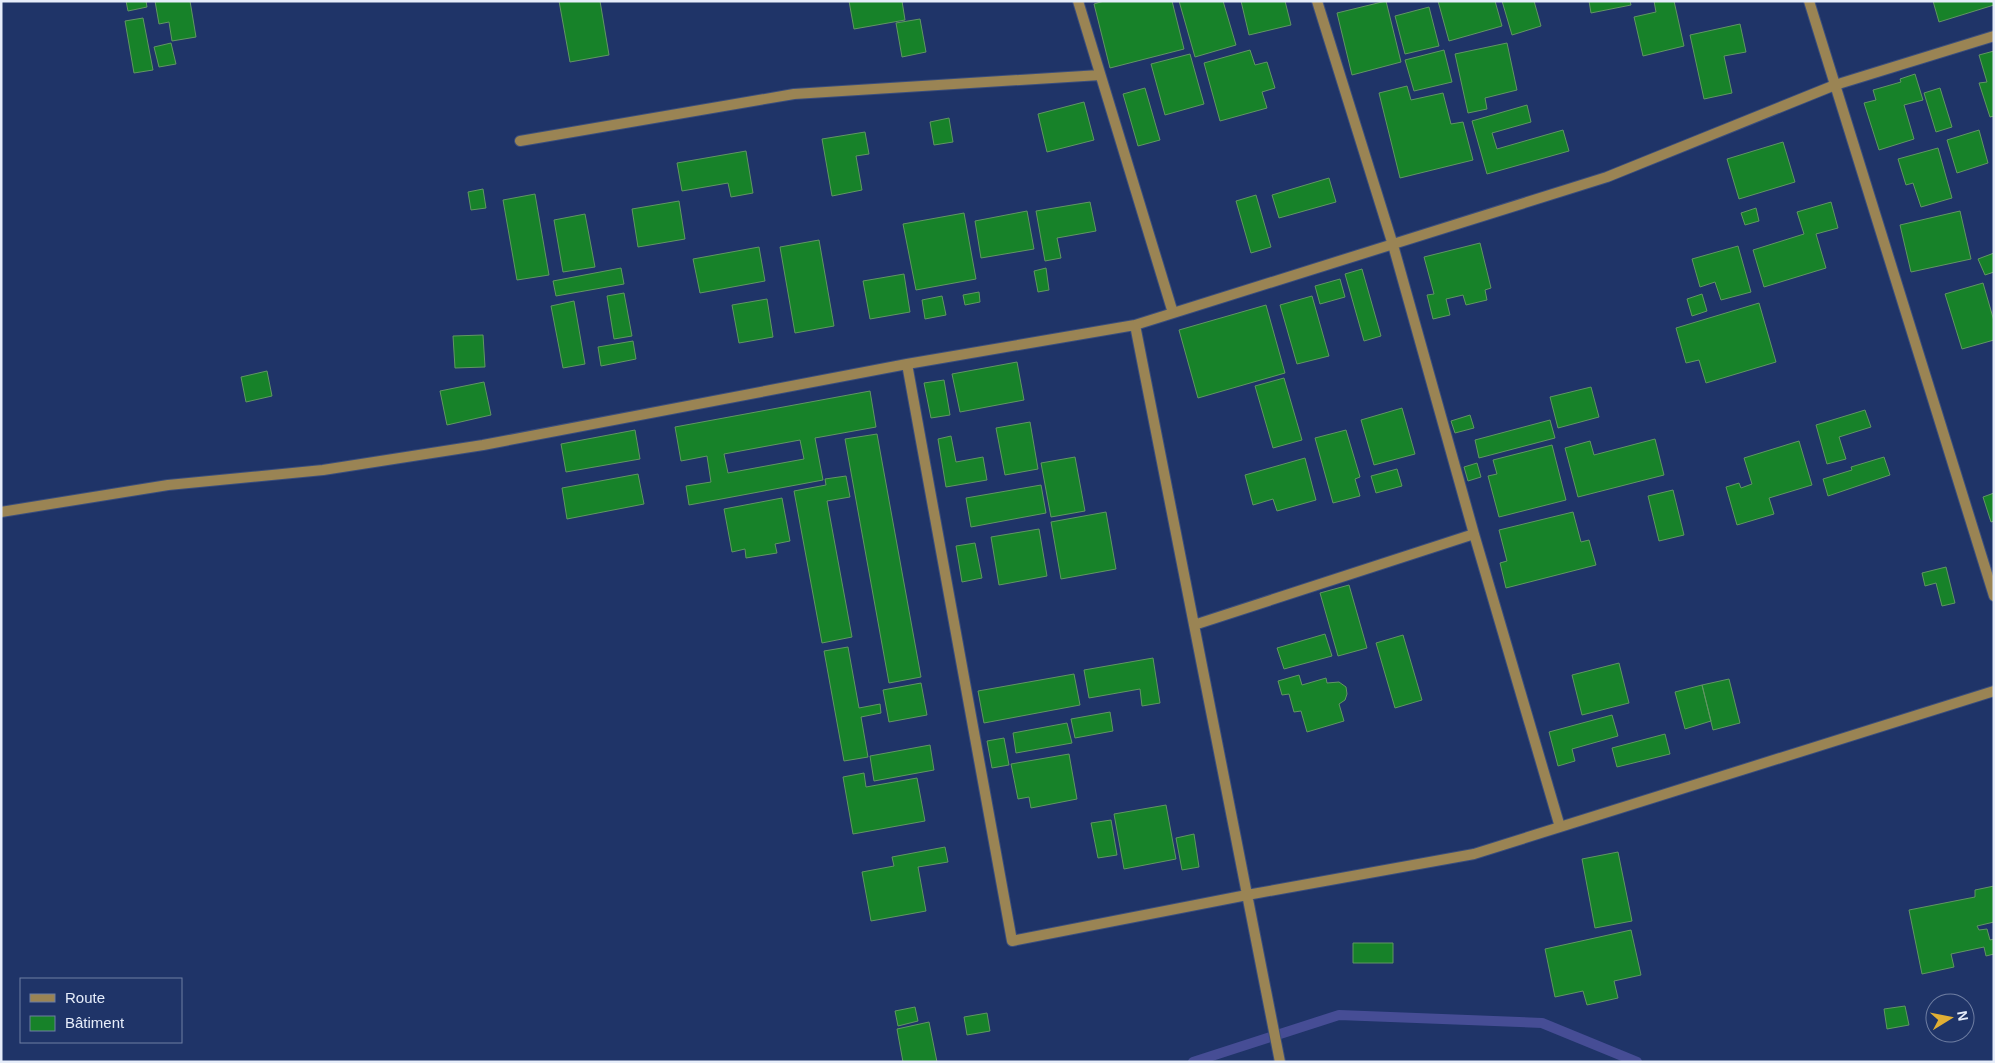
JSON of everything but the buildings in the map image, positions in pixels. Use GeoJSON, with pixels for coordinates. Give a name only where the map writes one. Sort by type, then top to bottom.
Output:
{"type":"FeatureCollection","features":[{"type":"Feature","properties":{"kind":"street"},"geometry":{"type":"LineString","coordinates":[[1078,1],[1172,313]]}},
{"type":"Feature","properties":{"kind":"street"},"geometry":{"type":"LineString","coordinates":[[1317,1],[1393,245],[1474,534],[1560,827]]}},
{"type":"Feature","properties":{"kind":"street"},"geometry":{"type":"LineString","coordinates":[[1809,1],[1994,596]]}},
{"type":"Feature","properties":{"kind":"street"},"geometry":{"type":"LineString","coordinates":[[1,512],[168,485],[322,470],[483,445],[907,364],[1135,325],[1607,177],[1835,86],[1994,36]]}},
{"type":"Feature","properties":{"kind":"street"},"geometry":{"type":"LineString","coordinates":[[520,141],[794,94],[1100,75]]}},
{"type":"Feature","properties":{"kind":"street"},"geometry":{"type":"LineString","coordinates":[[1135,325],[1280,1062]]}},
{"type":"Feature","properties":{"kind":"street"},"geometry":{"type":"LineString","coordinates":[[907,364],[1012,941],[1247,895],[1474,854],[1994,691]]}},
{"type":"Feature","properties":{"kind":"street"},"geometry":{"type":"LineString","coordinates":[[1194,625],[1474,534]]}},
{"type":"Feature","properties":{"kind":"waterway"},"geometry":{"type":"LineString","coordinates":[[1193,1062],[1339,1015],[1542,1023],[1637,1062]]}}]}
